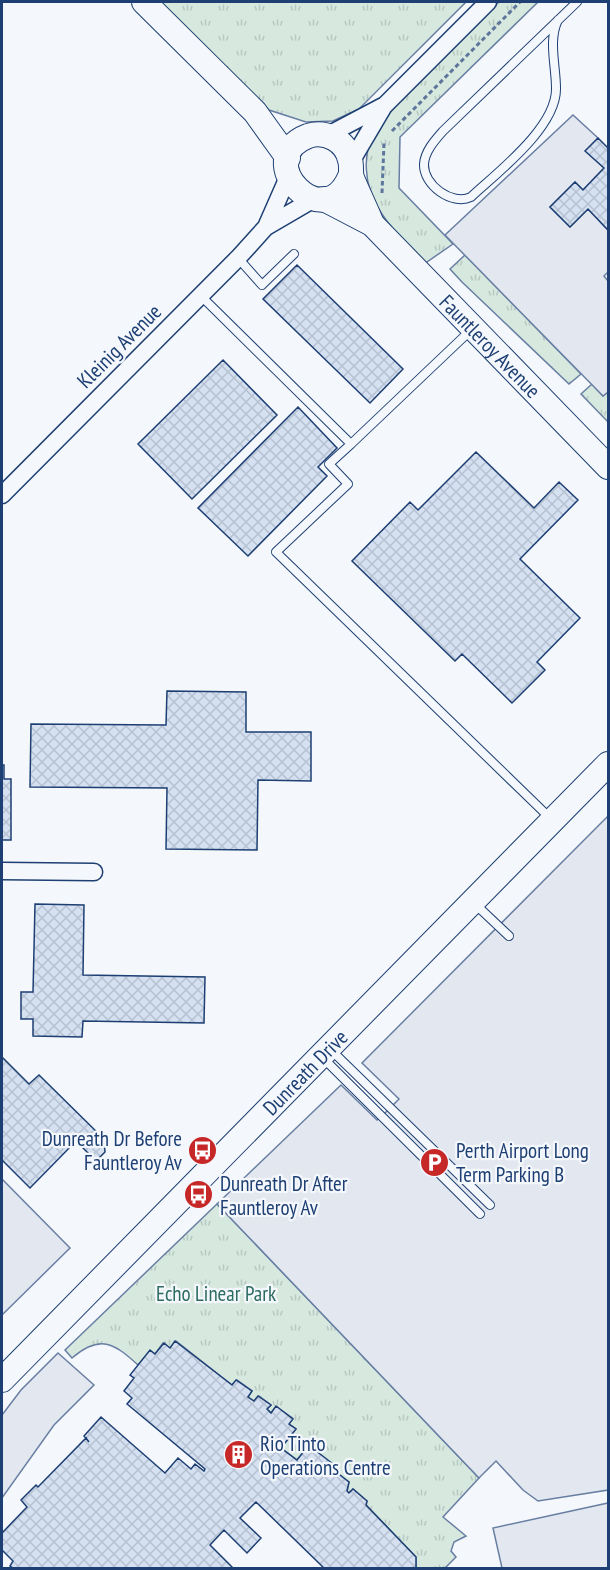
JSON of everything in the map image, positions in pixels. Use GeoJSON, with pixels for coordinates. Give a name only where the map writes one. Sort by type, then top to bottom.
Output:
{"type":"FeatureCollection","features":[{"type":"Feature","properties":{"kind":"main road"},"geometry":{"type":"LineString","coordinates":[[144,2],[255,112],[288,168],[296,190],[319,199],[342,190],[351,168],[342,144],[255,112]]}},
{"type":"Feature","properties":{"kind":"main road"},"geometry":{"type":"LineString","coordinates":[[288,168],[296,144],[319,135]]}},
{"type":"Feature","properties":{"kind":"main road","name":"Fauntleroy Avenue"},"geometry":{"type":"LineString","coordinates":[[351,168],[372,224]]}},
{"type":"Feature","properties":{"kind":"main road","name":"Fauntleroy Avenue"},"geometry":{"type":"LineString","coordinates":[[319,199],[372,224],[609,467]]}},
{"type":"Feature","properties":{"kind":"main road","name":"Dunreath Drive"},"geometry":{"type":"LineString","coordinates":[[2,1380],[324,1050],[609,764]]}},
{"type":"Feature","properties":{"kind":"street"},"geometry":{"type":"LineString","coordinates":[[351,168],[384,106],[488,2]]}},
{"type":"Feature","properties":{"kind":"street"},"geometry":{"type":"LineString","coordinates":[[319,135],[384,106]]}},
{"type":"Feature","properties":{"kind":"street","name":"Kleinig Avenue"},"geometry":{"type":"LineString","coordinates":[[266,227],[288,168]]}},
{"type":"Feature","properties":{"kind":"street","name":"Kleinig Avenue"},"geometry":{"type":"LineString","coordinates":[[2,495],[201,296],[266,227],[319,199]]}},
{"type":"Feature","properties":{"kind":"street"},"geometry":{"type":"LineString","coordinates":[[2,871],[94,872]]}},
{"type":"Feature","properties":{"kind":"lane"},"geometry":{"type":"LineString","coordinates":[[558,20],[553,35],[557,91],[551,114],[541,129],[471,197],[456,201],[449,198],[428,179],[424,164],[432,144],[558,20],[577,2]]}},
{"type":"Feature","properties":{"kind":"lane"},"geometry":{"type":"LineString","coordinates":[[238,258],[262,285],[294,254]]}},
{"type":"Feature","properties":{"kind":"lane"},"geometry":{"type":"LineString","coordinates":[[201,296],[351,444]]}},
{"type":"Feature","properties":{"kind":"lane"},"geometry":{"type":"LineString","coordinates":[[472,329],[329,464],[348,484],[276,552],[551,820]]}},
{"type":"Feature","properties":{"kind":"lane"},"geometry":{"type":"LineString","coordinates":[[471,901],[509,936]]}},
{"type":"Feature","properties":{"kind":"lane"},"geometry":{"type":"LineString","coordinates":[[324,1050],[490,1205]]}},
{"type":"Feature","properties":{"kind":"lane"},"geometry":{"type":"LineString","coordinates":[[324,1050],[480,1214]]}},
{"type":"Feature","properties":{"kind":"path"},"geometry":{"type":"LineString","coordinates":[[382,197],[384,138],[520,2]]}},
{"type":"Feature","properties":{"kind":"green space"},"geometry":{"type":"Polygon","coordinates":[[[158,2],[466,2],[359,109],[333,121],[306,122],[269,110],[158,2]]]}},
{"type":"Feature","properties":{"kind":"green space"},"geometry":{"type":"Polygon","coordinates":[[[499,2],[538,2],[400,137],[399,188],[453,244],[424,264],[393,229],[374,200],[367,175],[368,149],[375,133],[406,94],[499,2]]]}},
{"type":"Feature","properties":{"kind":"green space"},"geometry":{"type":"Polygon","coordinates":[[[465,255],[581,374],[569,384],[462,282],[450,269],[465,255]]]}},
{"type":"Feature","properties":{"kind":"green space"},"geometry":{"type":"Polygon","coordinates":[[[592,384],[603,396],[608,392],[608,422],[581,394],[592,384]]]}},
{"type":"Feature","properties":{"kind":"green space","name":"Echo Linear Park"},"geometry":{"type":"Polygon","coordinates":[[[217,1204],[479,1478],[443,1517],[466,1536],[454,1542],[451,1551],[456,1557],[445,1568],[416,1568],[416,1557],[366,1505],[367,1501],[353,1489],[349,1493],[347,1491],[349,1482],[336,1472],[334,1475],[311,1448],[308,1452],[305,1450],[297,1460],[281,1448],[296,1429],[289,1424],[292,1418],[276,1407],[271,1413],[267,1409],[271,1405],[259,1396],[254,1401],[248,1397],[252,1391],[237,1380],[232,1385],[176,1341],[170,1348],[163,1343],[155,1354],[150,1351],[138,1365],[122,1351],[106,1344],[91,1346],[72,1358],[65,1350],[217,1204]]]}},
{"type":"Feature","properties":{"kind":"shaded area"},"geometry":{"type":"Polygon","coordinates":[[[573,115],[598,138],[586,151],[604,168],[583,190],[575,182],[550,207],[570,227],[588,209],[608,230],[608,272],[604,276],[608,281],[608,392],[603,396],[445,235],[573,115]]]}},
{"type":"Feature","properties":{"kind":"shaded area","name":"Perth Airport Long Term Parking B"},"geometry":{"type":"Polygon","coordinates":[[[608,816],[608,1490],[538,1501],[523,1490],[496,1461],[479,1478],[217,1204],[341,1085],[377,1120],[382,1116],[399,1099],[362,1063],[608,816]]]}},
{"type":"Feature","properties":{"kind":"shaded area"},"geometry":{"type":"Polygon","coordinates":[[[2,1179],[70,1248],[2,1315],[2,1179]]]}},
{"type":"Feature","properties":{"kind":"shaded area"},"geometry":{"type":"Polygon","coordinates":[[[58,1353],[94,1385],[54,1425],[2,1498],[2,1415],[21,1390],[58,1353]]]}},
{"type":"Feature","properties":{"kind":"shaded area"},"geometry":{"type":"Polygon","coordinates":[[[608,1503],[608,1568],[502,1568],[493,1528],[608,1503]]]}},
{"type":"Feature","properties":{"kind":"building"},"geometry":{"type":"Polygon","coordinates":[[[598,138],[608,148],[608,230],[588,209],[570,227],[550,207],[575,182],[583,190],[604,168],[585,151],[598,138]]]}},
{"type":"Feature","properties":{"kind":"building"},"geometry":{"type":"Polygon","coordinates":[[[297,265],[403,369],[370,403],[263,299],[297,265]]]}},
{"type":"Feature","properties":{"kind":"building"},"geometry":{"type":"Polygon","coordinates":[[[223,360],[277,415],[192,499],[138,444],[223,360]]]}},
{"type":"Feature","properties":{"kind":"building"},"geometry":{"type":"Polygon","coordinates":[[[298,407],[337,448],[318,467],[327,476],[248,556],[198,508],[298,407]]]}},
{"type":"Feature","properties":{"kind":"building"},"geometry":{"type":"Polygon","coordinates":[[[476,452],[534,508],[559,482],[578,500],[520,559],[580,618],[537,662],[545,670],[512,703],[462,654],[455,661],[352,561],[410,502],[418,510],[476,452]]]}},
{"type":"Feature","properties":{"kind":"building"},"geometry":{"type":"Polygon","coordinates":[[[167,691],[246,692],[246,732],[311,732],[311,781],[258,780],[257,850],[166,849],[167,788],[30,787],[31,724],[166,725],[167,691]]]}},
{"type":"Feature","properties":{"kind":"building"},"geometry":{"type":"Polygon","coordinates":[[[2,765],[4,765],[4,779],[11,779],[11,840],[2,840],[2,765]]]}},
{"type":"Feature","properties":{"kind":"building"},"geometry":{"type":"Polygon","coordinates":[[[35,904],[84,905],[83,975],[205,977],[204,1023],[83,1021],[82,1037],[33,1036],[33,1019],[21,1019],[21,992],[33,992],[35,904]]]}},
{"type":"Feature","properties":{"kind":"building"},"geometry":{"type":"Polygon","coordinates":[[[2,1057],[29,1084],[39,1075],[104,1139],[105,1152],[96,1161],[76,1141],[30,1188],[2,1160],[2,1057]]]}},
{"type":"Feature","properties":{"kind":"building","name":"Rio Tinto Operations Centre"},"geometry":{"type":"Polygon","coordinates":[[[175,1341],[232,1385],[236,1380],[252,1391],[248,1397],[254,1401],[258,1396],[271,1405],[267,1409],[271,1413],[276,1406],[293,1419],[289,1424],[296,1429],[281,1448],[297,1460],[305,1450],[308,1452],[311,1447],[333,1464],[331,1472],[334,1475],[336,1472],[349,1482],[347,1491],[349,1493],[353,1489],[367,1501],[366,1505],[416,1557],[416,1568],[324,1568],[256,1502],[240,1518],[261,1538],[247,1553],[224,1530],[210,1545],[233,1568],[13,1568],[10,1566],[13,1561],[2,1550],[2,1533],[27,1507],[21,1500],[36,1485],[38,1487],[86,1438],[84,1436],[101,1417],[165,1473],[178,1458],[191,1469],[195,1464],[204,1471],[205,1469],[127,1404],[132,1398],[124,1391],[134,1378],[130,1375],[150,1350],[155,1354],[164,1343],[170,1348],[175,1341]]]}},
{"type":"Feature","properties":{"kind":"place","name":"Dunreath Dr Before Fauntleroy Av"},"geometry":{"type":"Point","coordinates":[203,1150]}},
{"type":"Feature","properties":{"kind":"place","name":"Perth Airport Long Term Parking B"},"geometry":{"type":"Point","coordinates":[435,1162]}},
{"type":"Feature","properties":{"kind":"place","name":"Dunreath Dr After Fauntleroy Av"},"geometry":{"type":"Point","coordinates":[199,1195]}},
{"type":"Feature","properties":{"kind":"place","name":"Rio Tinto Operations Centre"},"geometry":{"type":"Point","coordinates":[239,1455]}}]}
